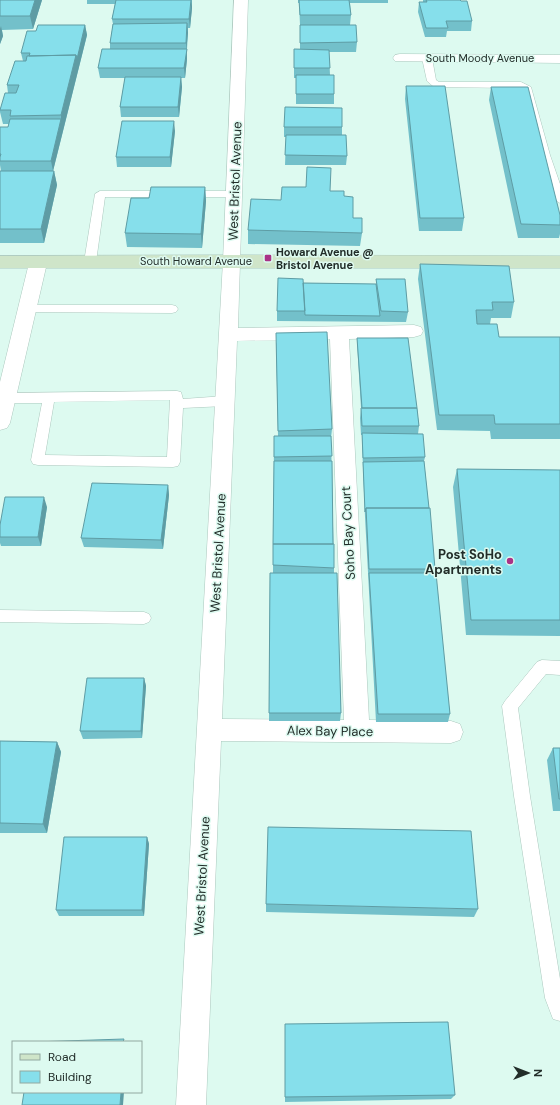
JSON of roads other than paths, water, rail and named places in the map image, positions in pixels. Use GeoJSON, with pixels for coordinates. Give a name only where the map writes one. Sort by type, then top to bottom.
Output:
{"type":"FeatureCollection","features":[{"type":"Feature","properties":{"kind":"main road","name":"South Howard Avenue"},"geometry":{"type":"LineString","coordinates":[[0,262],[560,262]]}},
{"type":"Feature","properties":{"kind":"street","name":"West Bristol Avenue"},"geometry":{"type":"LineString","coordinates":[[191,1105],[232,261],[241,0]]}},
{"type":"Feature","properties":{"kind":"street","name":"South Moody Avenue"},"geometry":{"type":"LineString","coordinates":[[400,58],[560,59]]}},
{"type":"Feature","properties":{"kind":"street"},"geometry":{"type":"LineString","coordinates":[[0,423],[38,263]]}},
{"type":"Feature","properties":{"kind":"street"},"geometry":{"type":"LineString","coordinates":[[228,335],[414,331]]}},
{"type":"Feature","properties":{"kind":"street","name":"Soho Bay Court"},"geometry":{"type":"LineString","coordinates":[[339,333],[357,732]]}},
{"type":"Feature","properties":{"kind":"street","name":"Alex Bay Place"},"geometry":{"type":"LineString","coordinates":[[209,730],[451,732]]}},
{"type":"Feature","properties":{"kind":"lane"},"geometry":{"type":"LineString","coordinates":[[427,58],[432,81],[437,85],[521,85],[528,89],[545,155],[560,200]]}},
{"type":"Feature","properties":{"kind":"lane"},"geometry":{"type":"LineString","coordinates":[[90,262],[100,194],[234,194]]}},
{"type":"Feature","properties":{"kind":"lane"},"geometry":{"type":"LineString","coordinates":[[27,309],[172,309]]}},
{"type":"Feature","properties":{"kind":"lane"},"geometry":{"type":"LineString","coordinates":[[6,398],[177,395],[173,462],[38,460],[49,398]]}},
{"type":"Feature","properties":{"kind":"lane"},"geometry":{"type":"LineString","coordinates":[[176,404],[225,401]]}},
{"type":"Feature","properties":{"kind":"lane"},"geometry":{"type":"LineString","coordinates":[[0,616],[144,618]]}},
{"type":"Feature","properties":{"kind":"lane"},"geometry":{"type":"LineString","coordinates":[[560,668],[542,667],[510,706],[522,796],[554,998],[560,1012]]}},
{"type":"Feature","properties":{"kind":"place","name":"Howard Avenue @ Bristol Avenue"},"geometry":{"type":"Point","coordinates":[268,258]}},
{"type":"Feature","properties":{"kind":"place","name":"Post SoHo Apartments"},"geometry":{"type":"Point","coordinates":[510,561]}}]}
